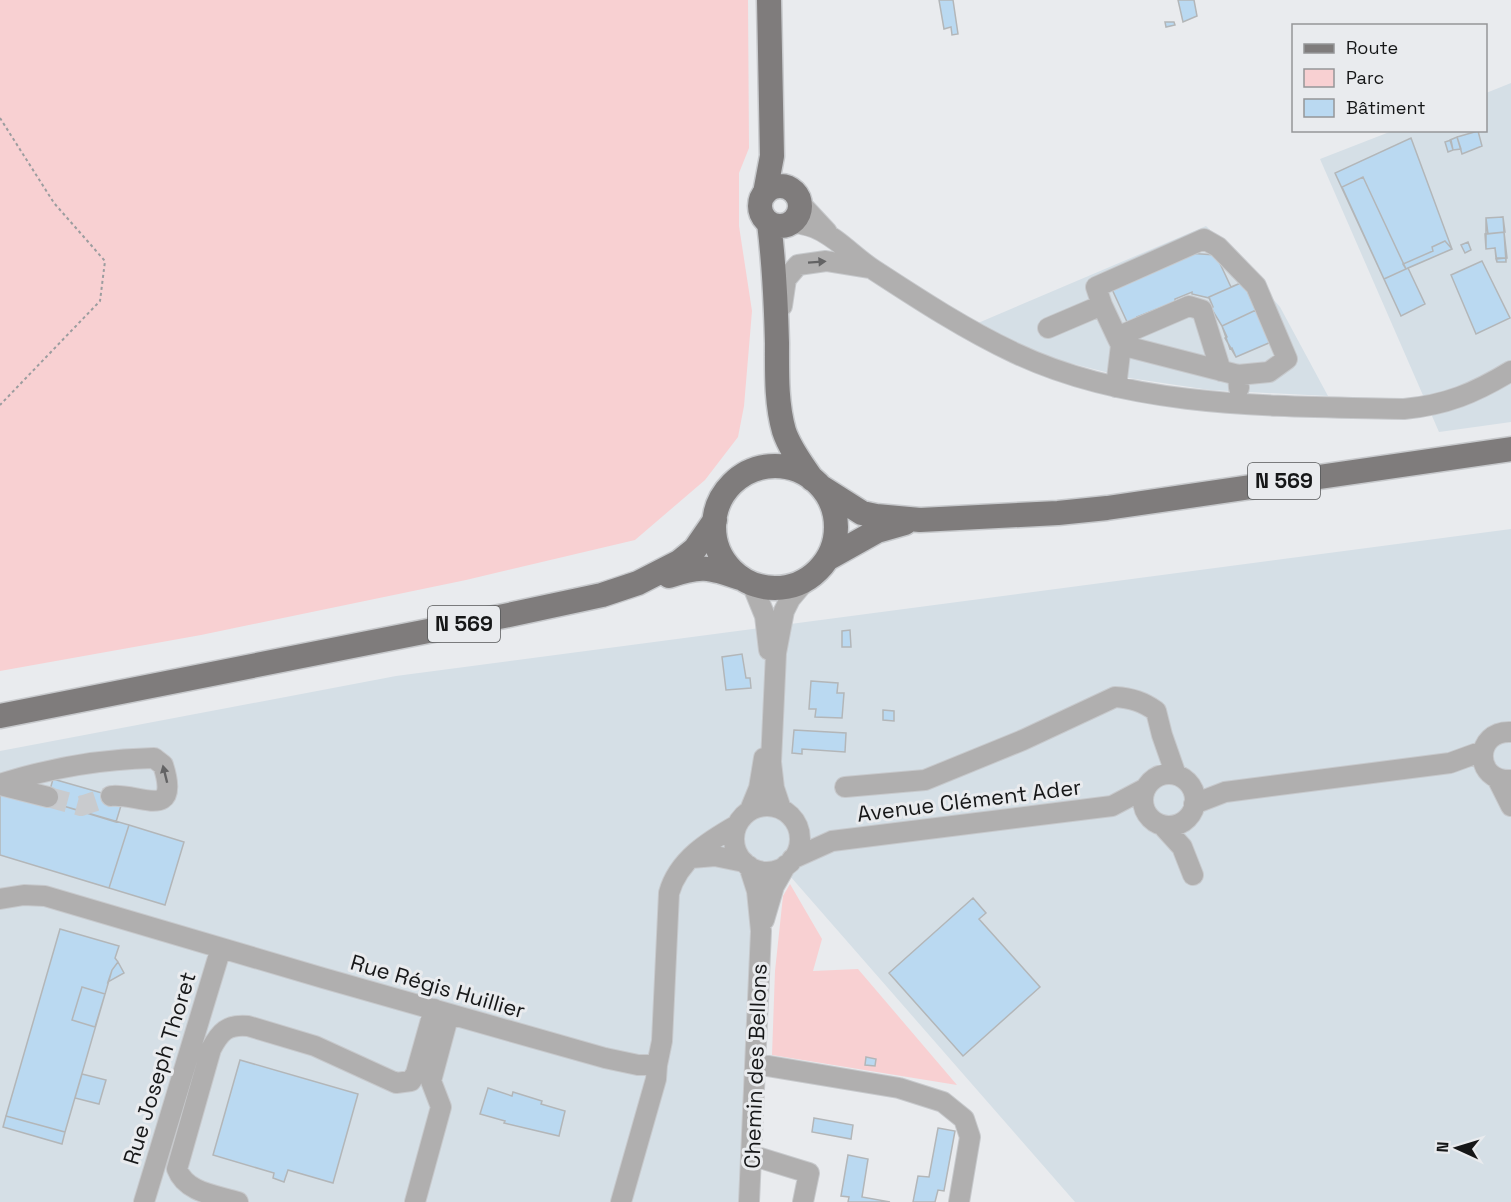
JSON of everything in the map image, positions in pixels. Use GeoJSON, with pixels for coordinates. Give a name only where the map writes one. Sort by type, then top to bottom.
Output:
{"type":"FeatureCollection","features":[{"type":"Feature","properties":{"kind":"main road"},"geometry":{"type":"LineString","coordinates":[[769,0],[772,156],[783,209],[774,262],[779,404],[788,441],[830,500],[835,515],[836,530],[834,545],[818,571],[806,580],[791,586],[764,588],[747,581],[729,567],[720,553],[715,537],[715,520],[719,503],[727,489],[739,478],[754,470],[778,466],[790,468],[817,483]]}},
{"type":"Feature","properties":{"kind":"main road"},"geometry":{"type":"LineString","coordinates":[[754,470],[773,446],[779,404]]}},
{"type":"Feature","properties":{"kind":"main road","name":"N 569"},"geometry":{"type":"LineString","coordinates":[[817,483],[862,513],[920,520],[1058,513],[1107,508],[1511,449]]}},
{"type":"Feature","properties":{"kind":"main road","name":"N 569"},"geometry":{"type":"LineString","coordinates":[[0,716],[602,595],[638,583],[688,556],[715,520]]}},
{"type":"Feature","properties":{"kind":"main road","name":"N 569"},"geometry":{"type":"LineString","coordinates":[[827,559],[884,528],[920,520]]}},
{"type":"Feature","properties":{"kind":"main road","name":"N 569"},"geometry":{"type":"LineString","coordinates":[[638,583],[660,580],[698,567],[718,570],[747,581]]}},
{"type":"Feature","properties":{"kind":"street"},"geometry":{"type":"LineString","coordinates":[[783,209],[830,236],[871,268],[955,321],[1016,353],[1056,370],[1116,387],[1185,398],[1239,403],[1396,409],[1431,407],[1460,398],[1511,371]]}},
{"type":"Feature","properties":{"kind":"street"},"geometry":{"type":"LineString","coordinates":[[1116,387],[1119,341],[1102,306],[1096,287],[1204,239],[1218,247],[1256,286],[1287,359],[1269,372],[1230,373],[1119,341]]}},
{"type":"Feature","properties":{"kind":"street"},"geometry":{"type":"LineString","coordinates":[[776,341],[782,322],[782,300],[786,279],[798,266],[826,261],[871,268]]}},
{"type":"Feature","properties":{"kind":"street"},"geometry":{"type":"LineString","coordinates":[[1048,328],[1102,306]]}},
{"type":"Feature","properties":{"kind":"street"},"geometry":{"type":"LineString","coordinates":[[1119,341],[1189,306],[1202,310],[1230,373],[1239,403]]}},
{"type":"Feature","properties":{"kind":"street"},"geometry":{"type":"LineString","coordinates":[[781,809],[774,788],[771,762],[776,653],[784,611],[790,599],[806,580]]}},
{"type":"Feature","properties":{"kind":"street"},"geometry":{"type":"LineString","coordinates":[[746,864],[738,854],[735,844],[744,817],[759,788],[765,747],[769,650],[765,616],[747,581]]}},
{"type":"Feature","properties":{"kind":"street"},"geometry":{"type":"LineString","coordinates":[[845,787],[925,780],[1023,740],[1115,697],[1131,698],[1156,711],[1161,735],[1170,755],[1195,797],[1182,847]]}},
{"type":"Feature","properties":{"kind":"street"},"geometry":{"type":"LineString","coordinates":[[1511,732],[1497,734],[1491,738],[1494,769],[1511,806]]}},
{"type":"Feature","properties":{"kind":"street"},"geometry":{"type":"LineString","coordinates":[[1161,735],[1143,804],[1182,847],[1193,875]]}},
{"type":"Feature","properties":{"kind":"street"},"geometry":{"type":"LineString","coordinates":[[0,785],[37,772],[76,765],[154,758],[163,765],[167,786],[160,800],[153,803],[119,795],[111,796]]}},
{"type":"Feature","properties":{"kind":"street"},"geometry":{"type":"LineString","coordinates":[[1156,821],[1178,824],[1190,812],[1225,792],[1450,763],[1494,769]]}},
{"type":"Feature","properties":{"kind":"street"},"geometry":{"type":"LineString","coordinates":[[1149,784],[1159,776],[1183,779],[1225,792]]}},
{"type":"Feature","properties":{"kind":"street","name":"Avenue Clément Ader"},"geometry":{"type":"LineString","coordinates":[[789,862],[832,841],[1112,806],[1149,784]]}},
{"type":"Feature","properties":{"kind":"street"},"geometry":{"type":"LineString","coordinates":[[0,785],[48,797]]}},
{"type":"Feature","properties":{"kind":"street"},"geometry":{"type":"LineString","coordinates":[[621,1202],[656,1079],[662,1041],[669,893],[677,872],[691,858],[701,848],[760,807],[771,806],[781,809],[788,813],[797,826],[799,843],[789,862],[770,871],[762,871],[746,864],[715,856],[691,858]]}},
{"type":"Feature","properties":{"kind":"street","name":"Avenue Clément Ader"},"geometry":{"type":"LineString","coordinates":[[1112,806],[1156,821]]}},
{"type":"Feature","properties":{"kind":"street","name":"Avenue Clément Ader"},"geometry":{"type":"LineString","coordinates":[[797,826],[832,841]]}},
{"type":"Feature","properties":{"kind":"street","name":"Chemin des Bellons"},"geometry":{"type":"LineString","coordinates":[[761,931],[774,886],[789,862]]}},
{"type":"Feature","properties":{"kind":"street","name":"Chemin des Bellons"},"geometry":{"type":"LineString","coordinates":[[746,864],[757,891],[761,931],[749,1202]]}},
{"type":"Feature","properties":{"kind":"street","name":"Rue Régis Huillier"},"geometry":{"type":"LineString","coordinates":[[0,899],[24,895],[45,896],[605,1058],[638,1065],[657,1065]]}},
{"type":"Feature","properties":{"kind":"street","name":"Rue Joseph Thoret"},"geometry":{"type":"LineString","coordinates":[[144,1202],[221,948]]}},
{"type":"Feature","properties":{"kind":"street"},"geometry":{"type":"LineString","coordinates":[[238,1202],[191,1188],[181,1178],[177,1169],[211,1049],[219,1034],[237,1025],[248,1026],[315,1046],[396,1083],[411,1081],[442,1012]]}},
{"type":"Feature","properties":{"kind":"street"},"geometry":{"type":"LineString","coordinates":[[415,1202],[441,1107],[431,1081],[442,1012]]}},
{"type":"Feature","properties":{"kind":"street"},"geometry":{"type":"LineString","coordinates":[[756,1064],[899,1089],[943,1102],[964,1119],[970,1137],[959,1202]]}},
{"type":"Feature","properties":{"kind":"street"},"geometry":{"type":"LineString","coordinates":[[752,1155],[809,1173],[803,1202]]}},
{"type":"Feature","properties":{"kind":"path"},"geometry":{"type":"LineString","coordinates":[[0,118],[54,203],[105,261],[100,301],[0,405]]}},
{"type":"Feature","properties":{"kind":"shaded area"},"geometry":{"type":"Polygon","coordinates":[[[1511,83],[1511,422],[1439,432],[1320,159],[1389,132],[1487,132],[1487,93],[1511,83]]]}},
{"type":"Feature","properties":{"kind":"shaded area"},"geometry":{"type":"Polygon","coordinates":[[[1206,226],[1229,248],[1280,307],[1328,396],[1210,390],[1129,378],[1038,355],[978,323],[1206,226]]]}},
{"type":"Feature","properties":{"kind":"shaded area"},"geometry":{"type":"Polygon","coordinates":[[[1511,529],[1511,1202],[1075,1202],[790,876],[752,885],[744,1202],[0,1202],[0,751],[396,676],[1511,529]]]}},
{"type":"Feature","properties":{"kind":"green space"},"geometry":{"type":"Polygon","coordinates":[[[0,0],[748,0],[749,148],[739,173],[739,226],[752,311],[744,406],[738,437],[705,480],[635,540],[466,580],[201,635],[0,671],[0,0]]]}},
{"type":"Feature","properties":{"kind":"green space"},"geometry":{"type":"Polygon","coordinates":[[[790,884],[822,939],[813,971],[858,969],[957,1085],[772,1055],[775,971],[783,896],[790,884]]]}},
{"type":"Feature","properties":{"kind":"building"},"geometry":{"type":"Polygon","coordinates":[[[939,0],[953,0],[958,34],[952,35],[951,27],[944,29],[939,0]]]}},
{"type":"Feature","properties":{"kind":"building"},"geometry":{"type":"Polygon","coordinates":[[[1178,0],[1194,0],[1197,16],[1183,22],[1178,0]]]}},
{"type":"Feature","properties":{"kind":"building"},"geometry":{"type":"Polygon","coordinates":[[[1165,22],[1174,22],[1175,25],[1166,27],[1165,22]]]}},
{"type":"Feature","properties":{"kind":"building"},"geometry":{"type":"Polygon","coordinates":[[[1478,132],[1482,146],[1462,154],[1457,137],[1478,132]]]}},
{"type":"Feature","properties":{"kind":"building"},"geometry":{"type":"Polygon","coordinates":[[[1457,137],[1461,149],[1453,150],[1450,140],[1457,137]]]}},
{"type":"Feature","properties":{"kind":"building"},"geometry":{"type":"Polygon","coordinates":[[[1411,138],[1452,249],[1408,268],[1425,304],[1401,316],[1335,173],[1411,138]]]}},
{"type":"Feature","properties":{"kind":"building"},"geometry":{"type":"Polygon","coordinates":[[[1451,140],[1453,150],[1448,152],[1445,142],[1451,140]]]}},
{"type":"Feature","properties":{"kind":"building"},"geometry":{"type":"Polygon","coordinates":[[[1363,177],[1406,269],[1384,279],[1342,187],[1363,177]]]}},
{"type":"Feature","properties":{"kind":"building"},"geometry":{"type":"Polygon","coordinates":[[[1503,217],[1505,232],[1488,234],[1486,218],[1503,217]]]}},
{"type":"Feature","properties":{"kind":"building"},"geometry":{"type":"Polygon","coordinates":[[[1503,217],[1506,262],[1497,262],[1495,248],[1486,249],[1486,218],[1503,217]]]}},
{"type":"Feature","properties":{"kind":"building"},"geometry":{"type":"Polygon","coordinates":[[[1504,232],[1507,258],[1496,258],[1495,248],[1486,249],[1485,234],[1504,232]]]}},
{"type":"Feature","properties":{"kind":"building"},"geometry":{"type":"Polygon","coordinates":[[[1445,241],[1452,249],[1406,269],[1403,264],[1433,251],[1432,247],[1445,241]]]}},
{"type":"Feature","properties":{"kind":"building"},"geometry":{"type":"Polygon","coordinates":[[[1468,242],[1471,250],[1465,253],[1461,245],[1468,242]]]}},
{"type":"Feature","properties":{"kind":"building"},"geometry":{"type":"Polygon","coordinates":[[[1186,253],[1216,255],[1231,287],[1243,282],[1271,342],[1236,357],[1211,308],[1213,307],[1209,298],[1192,294],[1192,292],[1175,299],[1175,302],[1137,317],[1138,319],[1128,324],[1111,287],[1186,253]]]}},
{"type":"Feature","properties":{"kind":"building"},"geometry":{"type":"Polygon","coordinates":[[[1506,258],[1506,262],[1497,262],[1496,259],[1506,258]]]}},
{"type":"Feature","properties":{"kind":"building"},"geometry":{"type":"Polygon","coordinates":[[[1482,261],[1510,318],[1476,334],[1451,275],[1482,261]]]}},
{"type":"Feature","properties":{"kind":"building"},"geometry":{"type":"Polygon","coordinates":[[[1408,268],[1425,304],[1401,316],[1384,279],[1408,268]]]}},
{"type":"Feature","properties":{"kind":"building"},"geometry":{"type":"Polygon","coordinates":[[[1243,282],[1256,310],[1222,326],[1211,308],[1213,307],[1209,297],[1243,282]]]}},
{"type":"Feature","properties":{"kind":"building"},"geometry":{"type":"Polygon","coordinates":[[[1256,310],[1271,342],[1236,357],[1225,338],[1227,337],[1222,326],[1256,310]]]}},
{"type":"Feature","properties":{"kind":"building"},"geometry":{"type":"Polygon","coordinates":[[[850,630],[851,647],[842,647],[842,631],[850,630]]]}},
{"type":"Feature","properties":{"kind":"building"},"geometry":{"type":"Polygon","coordinates":[[[742,654],[746,678],[750,678],[751,688],[726,690],[722,657],[742,654]]]}},
{"type":"Feature","properties":{"kind":"building"},"geometry":{"type":"Polygon","coordinates":[[[811,681],[838,683],[837,693],[844,693],[842,718],[815,717],[816,709],[809,709],[811,681]]]}},
{"type":"Feature","properties":{"kind":"building"},"geometry":{"type":"Polygon","coordinates":[[[883,710],[894,711],[894,721],[883,720],[883,710]]]}},
{"type":"Feature","properties":{"kind":"building"},"geometry":{"type":"Polygon","coordinates":[[[794,730],[846,733],[845,752],[802,749],[802,754],[792,753],[794,730]]]}},
{"type":"Feature","properties":{"kind":"building"},"geometry":{"type":"Polygon","coordinates":[[[53,779],[123,799],[116,822],[47,801],[53,779]]]}},
{"type":"Feature","properties":{"kind":"building"},"geometry":{"type":"Polygon","coordinates":[[[0,791],[12,791],[129,825],[109,888],[0,855],[0,791]]]}},
{"type":"Feature","properties":{"kind":"building"},"geometry":{"type":"Polygon","coordinates":[[[129,825],[184,842],[165,905],[109,888],[129,825]]]}},
{"type":"Feature","properties":{"kind":"building"},"geometry":{"type":"Polygon","coordinates":[[[973,898],[986,913],[979,919],[1040,987],[963,1056],[889,973],[973,898]]]}},
{"type":"Feature","properties":{"kind":"building"},"geometry":{"type":"Polygon","coordinates":[[[60,929],[119,946],[115,958],[118,962],[112,970],[65,1132],[6,1116],[60,929]]]}},
{"type":"Feature","properties":{"kind":"building"},"geometry":{"type":"Polygon","coordinates":[[[118,962],[124,973],[108,982],[112,970],[118,962]]]}},
{"type":"Feature","properties":{"kind":"building"},"geometry":{"type":"Polygon","coordinates":[[[82,987],[105,994],[95,1027],[72,1020],[82,987]]]}},
{"type":"Feature","properties":{"kind":"building"},"geometry":{"type":"Polygon","coordinates":[[[866,1057],[876,1059],[875,1066],[865,1065],[866,1057]]]}},
{"type":"Feature","properties":{"kind":"building"},"geometry":{"type":"Polygon","coordinates":[[[240,1060],[358,1094],[333,1183],[288,1170],[284,1182],[273,1178],[274,1173],[213,1155],[240,1060]]]}},
{"type":"Feature","properties":{"kind":"building"},"geometry":{"type":"Polygon","coordinates":[[[82,1074],[106,1080],[99,1104],[75,1098],[82,1074]]]}},
{"type":"Feature","properties":{"kind":"building"},"geometry":{"type":"Polygon","coordinates":[[[488,1088],[512,1096],[513,1092],[565,1111],[559,1136],[504,1123],[505,1121],[480,1114],[488,1088]]]}},
{"type":"Feature","properties":{"kind":"building"},"geometry":{"type":"Polygon","coordinates":[[[6,1116],[65,1132],[62,1144],[3,1127],[6,1116]]]}},
{"type":"Feature","properties":{"kind":"building"},"geometry":{"type":"Polygon","coordinates":[[[814,1118],[853,1125],[851,1139],[812,1132],[814,1118]]]}},
{"type":"Feature","properties":{"kind":"building"},"geometry":{"type":"Polygon","coordinates":[[[938,1128],[955,1131],[944,1191],[938,1190],[935,1202],[913,1202],[918,1176],[929,1177],[938,1128]]]}},
{"type":"Feature","properties":{"kind":"building"},"geometry":{"type":"Polygon","coordinates":[[[848,1155],[868,1159],[862,1197],[890,1202],[848,1202],[849,1197],[841,1196],[848,1155]]]}},
{"type":"Feature","properties":{"kind":"tunnel"},"geometry":{"type":"LineString","coordinates":[[48,797],[81,806],[111,796]]}}]}
